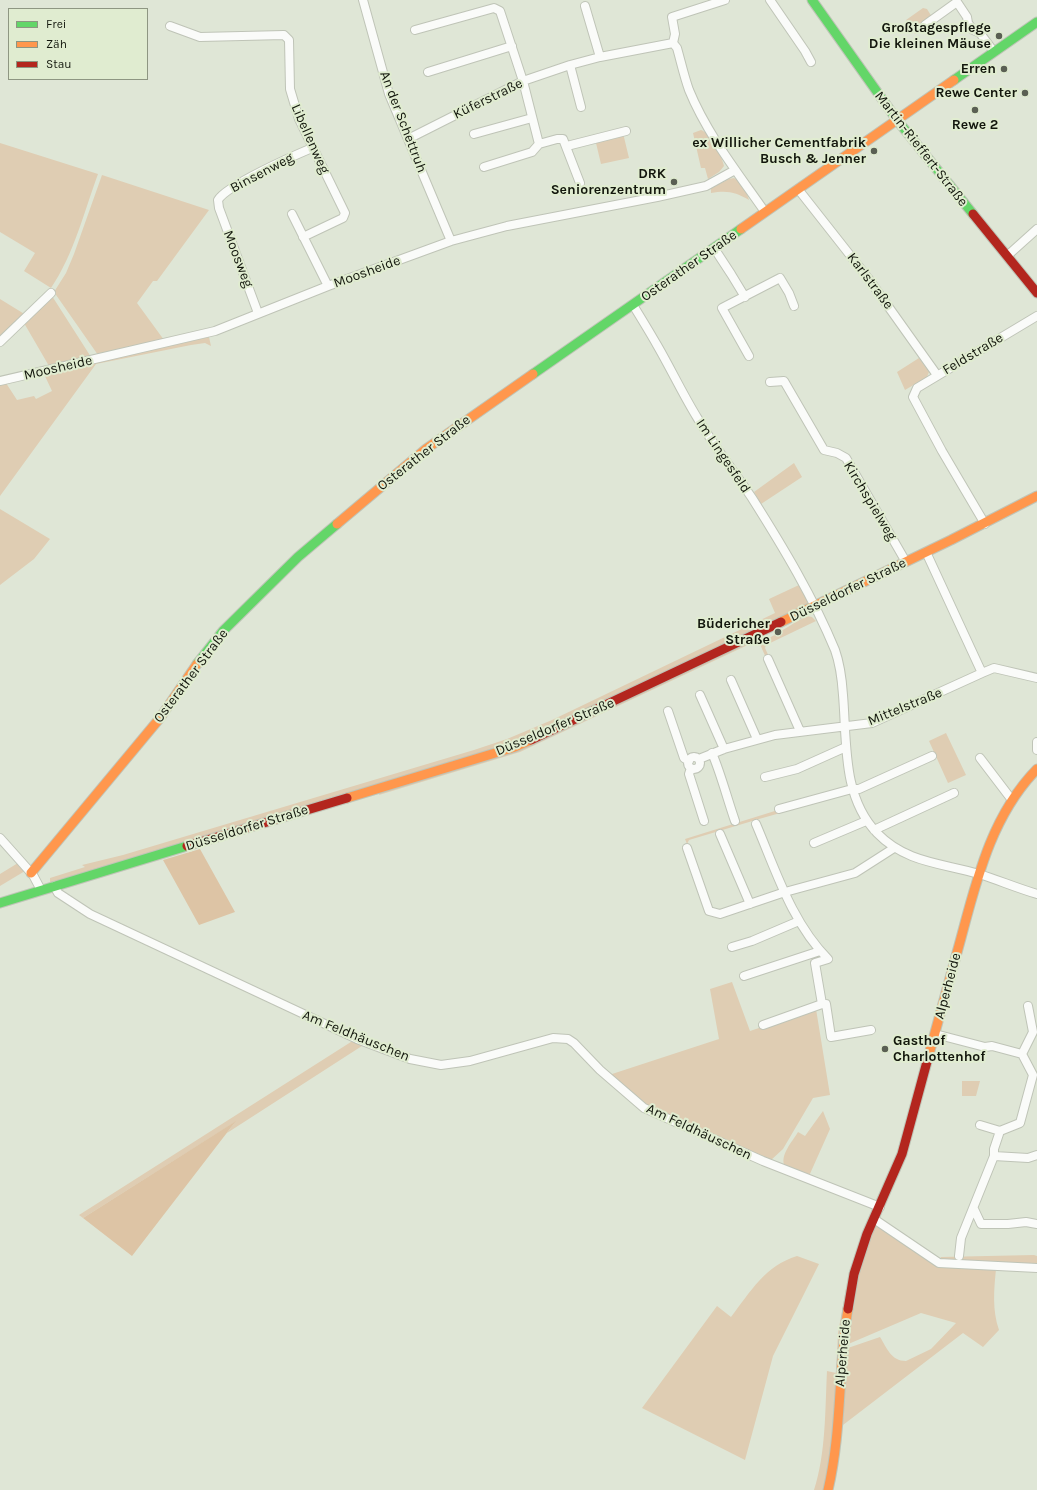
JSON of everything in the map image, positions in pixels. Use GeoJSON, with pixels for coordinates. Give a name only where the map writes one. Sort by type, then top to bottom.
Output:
{"type":"FeatureCollection","features":[{"type":"Feature","properties":{"kind":"street","name":"An der Schettruh"},"geometry":{"type":"LineString","coordinates":[[363,0],[389,94],[451,241]]}},
{"type":"Feature","properties":{"kind":"street"},"geometry":{"type":"LineString","coordinates":[[725,0],[672,17],[675,34],[674,43],[677,48],[689,90],[707,126],[735,170],[765,212]]}},
{"type":"Feature","properties":{"kind":"street"},"geometry":{"type":"LineString","coordinates":[[770,0],[811,62]]}},
{"type":"Feature","properties":{"kind":"street","name":"Martin-Rieffert-Straße"},"geometry":{"type":"LineString","coordinates":[[812,0],[897,120],[1037,293]]}},
{"type":"Feature","properties":{"kind":"street"},"geometry":{"type":"LineString","coordinates":[[925,25],[959,1],[967,17],[968,23],[973,30],[980,33],[994,52]]}},
{"type":"Feature","properties":{"kind":"street"},"geometry":{"type":"LineString","coordinates":[[585,6],[600,57]]}},
{"type":"Feature","properties":{"kind":"street"},"geometry":{"type":"LineString","coordinates":[[415,30],[494,8],[500,11],[523,81],[539,144]]}},
{"type":"Feature","properties":{"kind":"street","name":"Osterather Straße"},"geometry":{"type":"LineString","coordinates":[[31,873],[160,718],[199,660],[216,638],[293,562],[382,485],[432,445],[1037,22]]}},
{"type":"Feature","properties":{"kind":"street","name":"Libellenweg"},"geometry":{"type":"LineString","coordinates":[[170,26],[200,37],[284,35],[289,40],[290,89],[299,119],[345,213],[343,218],[304,237]]}},
{"type":"Feature","properties":{"kind":"street","name":"Küferstraße"},"geometry":{"type":"LineString","coordinates":[[408,139],[523,81],[570,65],[600,57],[674,43]]}},
{"type":"Feature","properties":{"kind":"street"},"geometry":{"type":"LineString","coordinates":[[428,72],[512,46]]}},
{"type":"Feature","properties":{"kind":"street"},"geometry":{"type":"LineString","coordinates":[[570,65],[581,107]]}},
{"type":"Feature","properties":{"kind":"street"},"geometry":{"type":"LineString","coordinates":[[474,134],[532,118]]}},
{"type":"Feature","properties":{"kind":"street"},"geometry":{"type":"LineString","coordinates":[[567,146],[626,131]]}},
{"type":"Feature","properties":{"kind":"street"},"geometry":{"type":"LineString","coordinates":[[484,167],[532,152],[539,144],[557,139],[563,139],[567,146],[580,184]]}},
{"type":"Feature","properties":{"kind":"street","name":"Binsenweg"},"geometry":{"type":"LineString","coordinates":[[218,204],[220,197],[230,190],[269,167],[312,148]]}},
{"type":"Feature","properties":{"kind":"street","name":"Moosheide"},"geometry":{"type":"LineString","coordinates":[[0,381],[215,331],[328,286],[451,241],[507,226],[706,186],[735,170]]}},
{"type":"Feature","properties":{"kind":"street","name":"Karlstraße"},"geometry":{"type":"LineString","coordinates":[[798,189],[868,278],[938,375]]}},
{"type":"Feature","properties":{"kind":"street","name":"Moosweg"},"geometry":{"type":"LineString","coordinates":[[218,204],[258,313]]}},
{"type":"Feature","properties":{"kind":"street"},"geometry":{"type":"LineString","coordinates":[[292,214],[328,286]]}},
{"type":"Feature","properties":{"kind":"street"},"geometry":{"type":"LineString","coordinates":[[1007,256],[1037,229]]}},
{"type":"Feature","properties":{"kind":"street"},"geometry":{"type":"LineString","coordinates":[[1028,237],[1037,238]]}},
{"type":"Feature","properties":{"kind":"street"},"geometry":{"type":"LineString","coordinates":[[714,248],[745,297]]}},
{"type":"Feature","properties":{"kind":"street"},"geometry":{"type":"LineString","coordinates":[[749,356],[722,308],[780,278],[790,293],[794,306]]}},
{"type":"Feature","properties":{"kind":"street"},"geometry":{"type":"LineString","coordinates":[[0,342],[51,293]]}},
{"type":"Feature","properties":{"kind":"street","name":"Im Lingesfeld"},"geometry":{"type":"LineString","coordinates":[[633,305],[698,419],[752,498],[815,605]]}},
{"type":"Feature","properties":{"kind":"street","name":"Feldstraße"},"geometry":{"type":"LineString","coordinates":[[985,524],[942,451],[914,397],[917,388],[1037,316]]}},
{"type":"Feature","properties":{"kind":"street","name":"Kirchspielweg"},"geometry":{"type":"LineString","coordinates":[[770,382],[784,381],[824,450],[837,453],[846,458],[906,562]]}},
{"type":"Feature","properties":{"kind":"street","name":"Düsseldorfer Straße"},"geometry":{"type":"LineString","coordinates":[[0,903],[515,747],[554,730],[906,562],[985,524],[1037,496]]}},
{"type":"Feature","properties":{"kind":"street"},"geometry":{"type":"LineString","coordinates":[[926,552],[982,673]]}},
{"type":"Feature","properties":{"kind":"street"},"geometry":{"type":"LineString","coordinates":[[815,605],[836,652],[842,680],[846,747],[852,789],[855,800],[866,821],[894,848],[909,856],[922,861],[978,874],[1037,894]]}},
{"type":"Feature","properties":{"kind":"street"},"geometry":{"type":"LineString","coordinates":[[768,659],[800,731]]}},
{"type":"Feature","properties":{"kind":"street","name":"Mittelstraße"},"geometry":{"type":"LineString","coordinates":[[690,765],[694,769],[698,768],[701,763],[699,759],[712,752],[782,733],[872,723],[994,668],[1037,678]]}},
{"type":"Feature","properties":{"kind":"street"},"geometry":{"type":"LineString","coordinates":[[731,680],[757,739]]}},
{"type":"Feature","properties":{"kind":"street"},"geometry":{"type":"LineString","coordinates":[[700,695],[724,749]]}},
{"type":"Feature","properties":{"kind":"street"},"geometry":{"type":"LineString","coordinates":[[668,710],[684,758],[690,765],[689,774],[704,821]]}},
{"type":"Feature","properties":{"kind":"street"},"geometry":{"type":"LineString","coordinates":[[1037,742],[1037,750]]}},
{"type":"Feature","properties":{"kind":"street"},"geometry":{"type":"LineString","coordinates":[[765,777],[797,769],[846,747]]}},
{"type":"Feature","properties":{"kind":"street"},"geometry":{"type":"LineString","coordinates":[[712,752],[719,768],[721,780],[735,821]]}},
{"type":"Feature","properties":{"kind":"street"},"geometry":{"type":"LineString","coordinates":[[779,809],[852,789],[859,789],[932,756]]}},
{"type":"Feature","properties":{"kind":"street"},"geometry":{"type":"LineString","coordinates":[[980,758],[1012,800]]}},
{"type":"Feature","properties":{"kind":"street","name":"Alperheide"},"geometry":{"type":"LineString","coordinates":[[828,1490],[836,1446],[843,1349],[850,1292],[857,1263],[902,1154],[936,1034],[978,874],[1000,821],[1024,780],[1037,769]]}},
{"type":"Feature","properties":{"kind":"street"},"geometry":{"type":"LineString","coordinates":[[874,830],[954,793]]}},
{"type":"Feature","properties":{"kind":"street"},"geometry":{"type":"LineString","coordinates":[[814,843],[866,821]]}},
{"type":"Feature","properties":{"kind":"street"},"geometry":{"type":"LineString","coordinates":[[756,824],[799,921],[820,951],[828,959],[815,963],[822,1004]]}},
{"type":"Feature","properties":{"kind":"street"},"geometry":{"type":"LineString","coordinates":[[720,834],[750,904]]}},
{"type":"Feature","properties":{"kind":"street"},"geometry":{"type":"LineString","coordinates":[[0,838],[37,880],[41,890]]}},
{"type":"Feature","properties":{"kind":"street"},"geometry":{"type":"LineString","coordinates":[[687,848],[709,911],[720,914],[785,892],[855,873],[894,848]]}},
{"type":"Feature","properties":{"kind":"street","name":"Am Feldhäuschen"},"geometry":{"type":"LineString","coordinates":[[54,886],[58,893],[90,914],[357,1040],[410,1060],[441,1065],[470,1061],[553,1038],[568,1038],[600,1070],[644,1108],[763,1161],[880,1206]]}},
{"type":"Feature","properties":{"kind":"street"},"geometry":{"type":"LineString","coordinates":[[732,947],[752,941],[799,921]]}},
{"type":"Feature","properties":{"kind":"street"},"geometry":{"type":"LineString","coordinates":[[744,976],[820,951]]}},
{"type":"Feature","properties":{"kind":"street"},"geometry":{"type":"LineString","coordinates":[[762,1024],[826,1004],[832,1037],[871,1030]]}},
{"type":"Feature","properties":{"kind":"street"},"geometry":{"type":"LineString","coordinates":[[1022,1054],[1033,1032],[1028,1006]]}},
{"type":"Feature","properties":{"kind":"street"},"geometry":{"type":"LineString","coordinates":[[936,1034],[984,1047],[992,1046],[1022,1054],[1033,1075],[1020,1123],[1000,1131],[980,1125]]}},
{"type":"Feature","properties":{"kind":"street"},"geometry":{"type":"LineString","coordinates":[[959,1256],[961,1238],[974,1209],[994,1156],[994,1149],[1000,1131]]}},
{"type":"Feature","properties":{"kind":"street"},"geometry":{"type":"LineString","coordinates":[[994,1156],[1028,1158],[1037,1155]]}},
{"type":"Feature","properties":{"kind":"street"},"geometry":{"type":"LineString","coordinates":[[974,1209],[981,1224]]}},
{"type":"Feature","properties":{"kind":"street"},"geometry":{"type":"LineString","coordinates":[[874,1219],[940,1263],[1037,1268]]}},
{"type":"Feature","properties":{"kind":"street"},"geometry":{"type":"LineString","coordinates":[[966,1226],[1026,1222],[1037,1224]]}},
{"type":"Feature","properties":{"kind":"shaded area"},"geometry":{"type":"Polygon","coordinates":[[[923,8],[927,9],[932,17],[926,27],[915,34],[906,20],[923,8]]]}},
{"type":"Feature","properties":{"kind":"shaded area"},"geometry":{"type":"Polygon","coordinates":[[[701,130],[708,135],[715,145],[724,166],[719,172],[708,179],[705,168],[701,168],[693,133],[701,130]]]}},
{"type":"Feature","properties":{"kind":"shaded area"},"geometry":{"type":"Polygon","coordinates":[[[623,133],[629,158],[601,164],[596,143],[601,142],[601,139],[623,133]]]}},
{"type":"Feature","properties":{"kind":"shaded area"},"geometry":{"type":"Polygon","coordinates":[[[0,143],[98,174],[72,247],[51,288],[24,271],[35,253],[0,232],[0,143]]]}},
{"type":"Feature","properties":{"kind":"shaded area"},"geometry":{"type":"Polygon","coordinates":[[[102,175],[209,210],[157,281],[153,281],[137,303],[164,340],[98,355],[54,292],[66,273],[74,254],[102,175]]]}},
{"type":"Feature","properties":{"kind":"shaded area"},"geometry":{"type":"Polygon","coordinates":[[[734,178],[739,182],[749,200],[731,192],[711,193],[711,188],[734,178]]]}},
{"type":"Feature","properties":{"kind":"shaded area"},"geometry":{"type":"Polygon","coordinates":[[[52,296],[91,357],[49,366],[24,323],[52,296]]]}},
{"type":"Feature","properties":{"kind":"shaded area"},"geometry":{"type":"Polygon","coordinates":[[[0,299],[26,315],[0,339],[0,299]]]}},
{"type":"Feature","properties":{"kind":"shaded area"},"geometry":{"type":"Polygon","coordinates":[[[209,337],[211,346],[205,343],[191,345],[96,364],[0,496],[0,384],[6,383],[17,400],[34,396],[36,399],[52,391],[44,374],[209,337]]]}},
{"type":"Feature","properties":{"kind":"shaded area"},"geometry":{"type":"Polygon","coordinates":[[[919,358],[929,372],[927,377],[905,390],[897,372],[919,358]]]}},
{"type":"Feature","properties":{"kind":"shaded area"},"geometry":{"type":"Polygon","coordinates":[[[794,463],[802,477],[761,504],[754,492],[794,463]]]}},
{"type":"Feature","properties":{"kind":"shaded area"},"geometry":{"type":"Polygon","coordinates":[[[0,509],[50,539],[34,559],[0,585],[0,509]]]}},
{"type":"Feature","properties":{"kind":"shaded area"},"geometry":{"type":"Polygon","coordinates":[[[799,585],[807,599],[807,604],[521,740],[50,883],[50,878],[85,867],[82,865],[123,855],[507,739],[552,720],[775,613],[769,599],[799,585]]]}},
{"type":"Feature","properties":{"kind":"shaded area"},"geometry":{"type":"Polygon","coordinates":[[[807,616],[812,617],[816,621],[766,645],[765,648],[770,659],[767,660],[759,642],[752,643],[520,752],[379,795],[380,792],[497,757],[754,640],[769,638],[807,616]]]}},
{"type":"Feature","properties":{"kind":"shaded area"},"geometry":{"type":"Polygon","coordinates":[[[946,733],[966,775],[948,783],[929,741],[946,733]]]}},
{"type":"Feature","properties":{"kind":"shaded area"},"geometry":{"type":"Polygon","coordinates":[[[844,795],[689,840],[687,844],[685,839],[778,810],[844,795]]]}},
{"type":"Feature","properties":{"kind":"shaded area"},"geometry":{"type":"Polygon","coordinates":[[[200,849],[235,912],[199,925],[163,860],[200,849]]]}},
{"type":"Feature","properties":{"kind":"shaded area"},"geometry":{"type":"Polygon","coordinates":[[[18,863],[25,871],[0,886],[0,874],[18,863]]]}},
{"type":"Feature","properties":{"kind":"shaded area"},"geometry":{"type":"Polygon","coordinates":[[[732,982],[750,1031],[816,1009],[830,1095],[813,1098],[783,1149],[770,1161],[645,1106],[609,1075],[719,1039],[710,989],[732,982]]]}},
{"type":"Feature","properties":{"kind":"shaded area"},"geometry":{"type":"Polygon","coordinates":[[[354,1040],[365,1044],[227,1133],[235,1122],[83,1218],[79,1215],[354,1040]]]}},
{"type":"Feature","properties":{"kind":"shaded area"},"geometry":{"type":"Polygon","coordinates":[[[962,1081],[980,1081],[976,1096],[962,1096],[962,1081]]]}},
{"type":"Feature","properties":{"kind":"shaded area"},"geometry":{"type":"Polygon","coordinates":[[[823,1111],[830,1129],[809,1176],[785,1167],[785,1154],[798,1132],[805,1136],[823,1111]]]}},
{"type":"Feature","properties":{"kind":"shaded area"},"geometry":{"type":"Polygon","coordinates":[[[236,1121],[132,1256],[83,1218],[236,1121]]]}},
{"type":"Feature","properties":{"kind":"shaded area"},"geometry":{"type":"Polygon","coordinates":[[[878,1225],[926,1258],[996,1269],[994,1307],[999,1330],[983,1347],[963,1333],[843,1425],[845,1349],[880,1337],[893,1356],[897,1359],[906,1361],[931,1349],[956,1323],[921,1313],[846,1345],[857,1272],[874,1227],[878,1225]]]}},
{"type":"Feature","properties":{"kind":"shaded area"},"geometry":{"type":"Polygon","coordinates":[[[866,1230],[825,1490],[814,1490],[823,1446],[827,1371],[836,1373],[838,1333],[846,1289],[866,1230]]]}},
{"type":"Feature","properties":{"kind":"shaded area"},"geometry":{"type":"Polygon","coordinates":[[[797,1256],[819,1264],[773,1356],[745,1460],[642,1408],[717,1306],[731,1317],[752,1289],[767,1273],[786,1260],[797,1256]]]}},
{"type":"Feature","properties":{"kind":"shaded area"},"geometry":{"type":"Polygon","coordinates":[[[1037,1256],[1037,1266],[948,1261],[940,1259],[941,1257],[1037,1256]]]}},
{"type":"Feature","properties":{"kind":"traffic: fast"},"geometry":{"type":"LineString","coordinates":[[812,0],[897,120],[973,214]]}},
{"type":"Feature","properties":{"kind":"traffic: fast"},"geometry":{"type":"LineString","coordinates":[[954,80],[1037,22]]}},
{"type":"Feature","properties":{"kind":"traffic: fast"},"geometry":{"type":"LineString","coordinates":[[533,374],[741,229]]}},
{"type":"Feature","properties":{"kind":"traffic: fast"},"geometry":{"type":"LineString","coordinates":[[197,664],[223,631],[298,557],[337,524]]}},
{"type":"Feature","properties":{"kind":"traffic: fast"},"geometry":{"type":"LineString","coordinates":[[0,903],[187,846]]}},
{"type":"Feature","properties":{"kind":"traffic: slow"},"geometry":{"type":"LineString","coordinates":[[741,229],[954,80]]}},
{"type":"Feature","properties":{"kind":"traffic: slow"},"geometry":{"type":"LineString","coordinates":[[337,524],[426,449],[533,374]]}},
{"type":"Feature","properties":{"kind":"traffic: slow"},"geometry":{"type":"LineString","coordinates":[[781,622],[951,540],[1037,496]]}},
{"type":"Feature","properties":{"kind":"traffic: slow"},"geometry":{"type":"LineString","coordinates":[[31,873],[160,718],[197,664]]}},
{"type":"Feature","properties":{"kind":"traffic: slow"},"geometry":{"type":"LineString","coordinates":[[347,798],[515,747],[531,740]]}},
{"type":"Feature","properties":{"kind":"traffic: slow"},"geometry":{"type":"LineString","coordinates":[[928,1058],[973,893],[988,848],[1008,806],[1021,787],[1037,769]]}},
{"type":"Feature","properties":{"kind":"traffic: slow"},"geometry":{"type":"LineString","coordinates":[[828,1490],[836,1445],[848,1309]]}},
{"type":"Feature","properties":{"kind":"traffic: jam"},"geometry":{"type":"LineString","coordinates":[[973,214],[1037,293]]}},
{"type":"Feature","properties":{"kind":"traffic: jam"},"geometry":{"type":"LineString","coordinates":[[531,740],[781,622]]}},
{"type":"Feature","properties":{"kind":"traffic: jam"},"geometry":{"type":"LineString","coordinates":[[187,846],[347,798]]}},
{"type":"Feature","properties":{"kind":"traffic: jam"},"geometry":{"type":"LineString","coordinates":[[848,1309],[854,1274],[867,1234],[902,1154],[928,1058]]}},
{"type":"Feature","properties":{"kind":"place","name":"Großtagespflege Die kleinen Mäuse"},"geometry":{"type":"Point","coordinates":[999,36]}},
{"type":"Feature","properties":{"kind":"place","name":"Erren"},"geometry":{"type":"Point","coordinates":[1004,69]}},
{"type":"Feature","properties":{"kind":"place","name":"Rewe Center"},"geometry":{"type":"Point","coordinates":[1025,93]}},
{"type":"Feature","properties":{"kind":"place","name":"Rewe 2"},"geometry":{"type":"Point","coordinates":[975,110]}},
{"type":"Feature","properties":{"kind":"place","name":"ex Willicher Cementfabrik Busch & Jenner"},"geometry":{"type":"Point","coordinates":[874,151]}},
{"type":"Feature","properties":{"kind":"place","name":"DRK Seniorenzentrum"},"geometry":{"type":"Point","coordinates":[674,182]}},
{"type":"Feature","properties":{"kind":"place","name":"Büdericher Straße"},"geometry":{"type":"Point","coordinates":[778,632]}},
{"type":"Feature","properties":{"kind":"place","name":"Gasthof Charlottenhof"},"geometry":{"type":"Point","coordinates":[885,1049]}}]}
